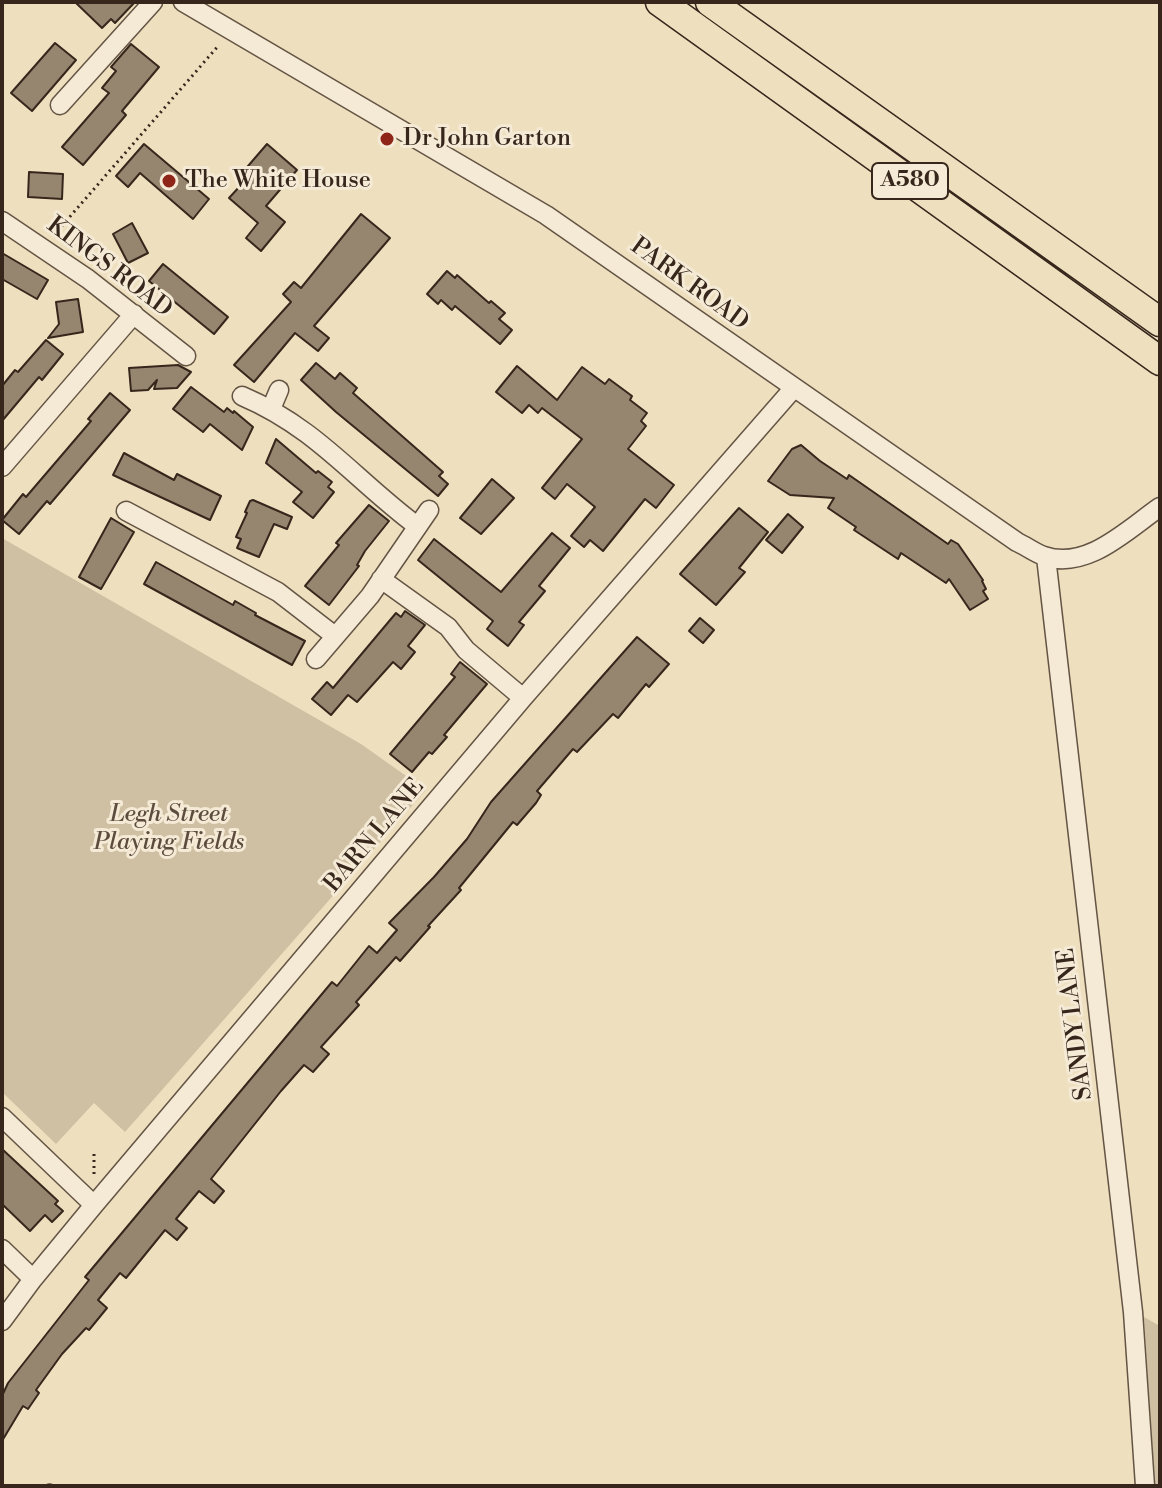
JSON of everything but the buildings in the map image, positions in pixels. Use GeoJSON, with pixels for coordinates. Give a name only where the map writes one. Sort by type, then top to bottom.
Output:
{"type":"FeatureCollection","features":[{"type":"Feature","properties":{"kind":"highway","name":"A580"},"geometry":{"type":"LineString","coordinates":[[660,2],[1160,361]]}},
{"type":"Feature","properties":{"kind":"highway","name":"A580"},"geometry":{"type":"LineString","coordinates":[[710,2],[1160,322]]}},
{"type":"Feature","properties":{"kind":"street"},"geometry":{"type":"LineString","coordinates":[[60,105],[153,2]]}},
{"type":"Feature","properties":{"kind":"street","name":"PARK ROAD"},"geometry":{"type":"LineString","coordinates":[[183,2],[546,215],[986,522],[1046,557]]}},
{"type":"Feature","properties":{"kind":"street","name":"KINGS ROAD"},"geometry":{"type":"LineString","coordinates":[[2,221],[43,247],[186,356]]}},
{"type":"Feature","properties":{"kind":"street"},"geometry":{"type":"LineString","coordinates":[[2,467],[134,314]]}},
{"type":"Feature","properties":{"kind":"street","name":"BARN LANE"},"geometry":{"type":"LineString","coordinates":[[2,1321],[94,1205],[523,698],[793,389]]}},
{"type":"Feature","properties":{"kind":"street"},"geometry":{"type":"LineString","coordinates":[[271,409],[279,390]]}},
{"type":"Feature","properties":{"kind":"street"},"geometry":{"type":"LineString","coordinates":[[242,396],[271,409],[319,441],[349,465],[377,495],[417,526]]}},
{"type":"Feature","properties":{"kind":"street"},"geometry":{"type":"LineString","coordinates":[[1046,557],[1070,558],[1093,553],[1160,507]]}},
{"type":"Feature","properties":{"kind":"street"},"geometry":{"type":"LineString","coordinates":[[316,659],[381,579],[429,510]]}},
{"type":"Feature","properties":{"kind":"street"},"geometry":{"type":"LineString","coordinates":[[126,511],[278,592],[335,636]]}},
{"type":"Feature","properties":{"kind":"street"},"geometry":{"type":"LineString","coordinates":[[142,543],[152,525]]}},
{"type":"Feature","properties":{"kind":"street","name":"SANDY LANE"},"geometry":{"type":"LineString","coordinates":[[1046,557],[1132,1297],[1145,1486]]}},
{"type":"Feature","properties":{"kind":"street"},"geometry":{"type":"LineString","coordinates":[[381,579],[448,627],[466,650],[523,698]]}},
{"type":"Feature","properties":{"kind":"street"},"geometry":{"type":"LineString","coordinates":[[2,1117],[94,1205]]}},
{"type":"Feature","properties":{"kind":"street"},"geometry":{"type":"LineString","coordinates":[[2,1249],[33,1279]]}},
{"type":"Feature","properties":{"kind":"path"},"geometry":{"type":"LineString","coordinates":[[43,247],[231,31]]}},
{"type":"Feature","properties":{"kind":"green space","name":"Legh Street Playing Fields"},"geometry":{"type":"Polygon","coordinates":[[[2,538],[361,744],[426,790],[125,1132],[94,1103],[56,1144],[2,1092],[2,538]]]}},
{"type":"Feature","properties":{"kind":"green space"},"geometry":{"type":"Polygon","coordinates":[[[1144,1317],[1160,1326],[1160,1486],[1155,1486],[1144,1317]]]}},
{"type":"Feature","properties":{"kind":"place","name":"Dr John Garton"},"geometry":{"type":"Point","coordinates":[387,139]}},
{"type":"Feature","properties":{"kind":"place","name":"The White House"},"geometry":{"type":"Point","coordinates":[169,181]}}]}
